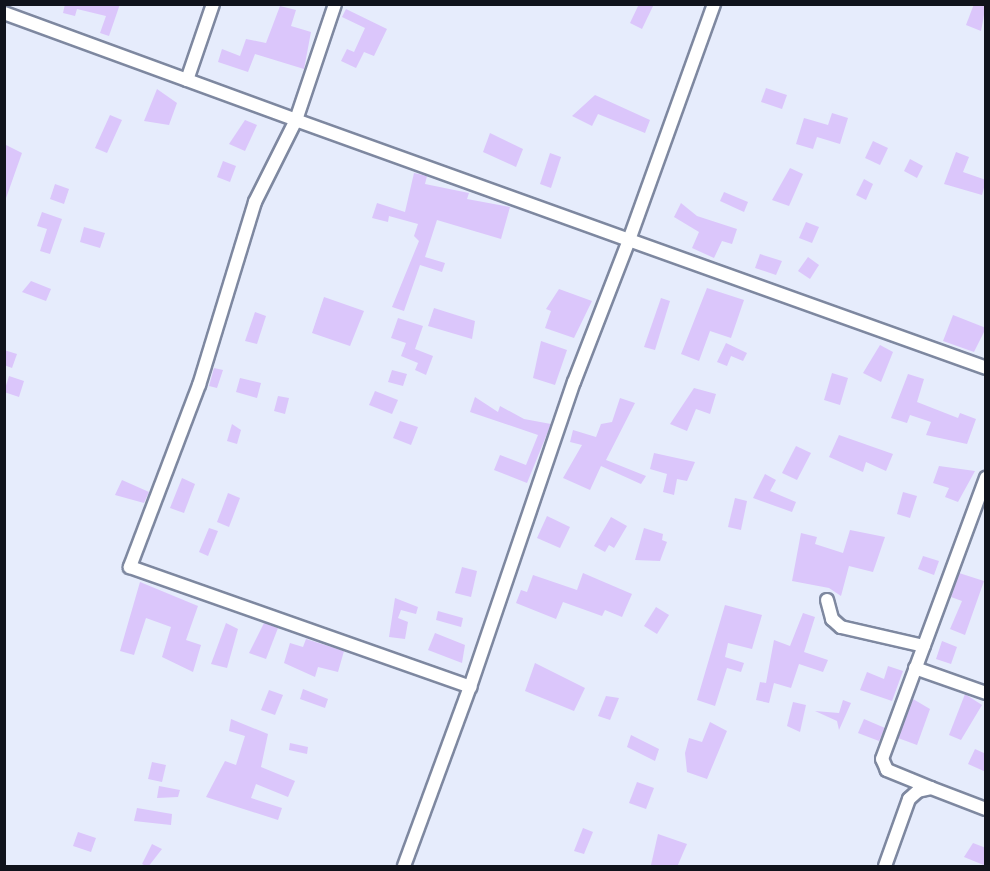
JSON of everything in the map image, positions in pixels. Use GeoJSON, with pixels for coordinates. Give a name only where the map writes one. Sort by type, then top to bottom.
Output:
{"type":"FeatureCollection","features":[{"type":"Feature","properties":{"kind":"street"},"geometry":{"type":"LineString","coordinates":[[187,80],[213,4]]}},
{"type":"Feature","properties":{"kind":"street"},"geometry":{"type":"LineString","coordinates":[[335,4],[296,120],[255,202],[199,385],[130,567],[470,687]]}},
{"type":"Feature","properties":{"kind":"street"},"geometry":{"type":"LineString","coordinates":[[404,867],[470,687],[574,381],[629,240],[714,4]]}},
{"type":"Feature","properties":{"kind":"street"},"geometry":{"type":"LineString","coordinates":[[4,13],[986,368]]}},
{"type":"Feature","properties":{"kind":"street"},"geometry":{"type":"LineString","coordinates":[[986,478],[915,668],[883,766],[931,788],[986,809]]}},
{"type":"Feature","properties":{"kind":"street"},"geometry":{"type":"LineString","coordinates":[[826,600],[841,627],[924,646]]}},
{"type":"Feature","properties":{"kind":"street"},"geometry":{"type":"LineString","coordinates":[[915,668],[986,693]]}},
{"type":"Feature","properties":{"kind":"street"},"geometry":{"type":"LineString","coordinates":[[885,867],[909,799],[931,788]]}},
{"type":"Feature","properties":{"kind":"building"},"geometry":{"type":"Polygon","coordinates":[[[65,4],[120,4],[109,36],[100,33],[106,16],[77,9],[75,16],[63,13],[65,4]]]}},
{"type":"Feature","properties":{"kind":"building"},"geometry":{"type":"Polygon","coordinates":[[[639,4],[654,4],[642,29],[630,23],[639,4]]]}},
{"type":"Feature","properties":{"kind":"building"},"geometry":{"type":"Polygon","coordinates":[[[974,4],[986,4],[981,31],[966,25],[974,4]]]}},
{"type":"Feature","properties":{"kind":"building"},"geometry":{"type":"Polygon","coordinates":[[[280,6],[296,10],[291,26],[311,32],[304,69],[255,54],[248,72],[218,62],[222,49],[240,56],[246,39],[266,43],[280,6]]]}},
{"type":"Feature","properties":{"kind":"building"},"geometry":{"type":"Polygon","coordinates":[[[346,9],[387,29],[374,56],[364,52],[356,68],[341,61],[347,49],[354,52],[365,28],[342,17],[346,9]]]}},
{"type":"Feature","properties":{"kind":"building"},"geometry":{"type":"Polygon","coordinates":[[[766,88],[787,95],[782,109],[761,102],[766,88]]]}},
{"type":"Feature","properties":{"kind":"building"},"geometry":{"type":"Polygon","coordinates":[[[157,89],[177,103],[169,125],[144,121],[157,89]]]}},
{"type":"Feature","properties":{"kind":"building"},"geometry":{"type":"Polygon","coordinates":[[[595,95],[650,120],[645,133],[598,114],[592,126],[572,116],[595,95]]]}},
{"type":"Feature","properties":{"kind":"building"},"geometry":{"type":"Polygon","coordinates":[[[832,113],[848,118],[840,144],[817,137],[813,149],[796,144],[804,118],[828,125],[832,113]]]}},
{"type":"Feature","properties":{"kind":"building"},"geometry":{"type":"Polygon","coordinates":[[[110,115],[122,120],[107,153],[95,148],[110,115]]]}},
{"type":"Feature","properties":{"kind":"building"},"geometry":{"type":"Polygon","coordinates":[[[245,120],[257,125],[245,151],[229,144],[245,120]]]}},
{"type":"Feature","properties":{"kind":"building"},"geometry":{"type":"Polygon","coordinates":[[[490,133],[523,149],[516,167],[483,152],[490,133]]]}},
{"type":"Feature","properties":{"kind":"building"},"geometry":{"type":"Polygon","coordinates":[[[873,141],[888,148],[880,165],[865,158],[873,141]]]}},
{"type":"Feature","properties":{"kind":"building"},"geometry":{"type":"Polygon","coordinates":[[[4,144],[22,153],[5,201],[4,201],[4,144]]]}},
{"type":"Feature","properties":{"kind":"building"},"geometry":{"type":"Polygon","coordinates":[[[956,152],[969,157],[963,172],[986,180],[982,195],[944,184],[956,152]]]}},
{"type":"Feature","properties":{"kind":"building"},"geometry":{"type":"Polygon","coordinates":[[[550,153],[561,157],[551,188],[540,184],[550,153]]]}},
{"type":"Feature","properties":{"kind":"building"},"geometry":{"type":"Polygon","coordinates":[[[910,159],[923,166],[917,178],[904,171],[910,159]]]}},
{"type":"Feature","properties":{"kind":"building"},"geometry":{"type":"Polygon","coordinates":[[[223,161],[236,166],[230,182],[217,177],[223,161]]]}},
{"type":"Feature","properties":{"kind":"building"},"geometry":{"type":"Polygon","coordinates":[[[790,168],[803,174],[789,206],[772,200],[790,168]]]}},
{"type":"Feature","properties":{"kind":"building"},"geometry":{"type":"Polygon","coordinates":[[[414,173],[427,176],[425,184],[469,193],[467,199],[510,207],[501,239],[437,220],[425,257],[445,263],[442,272],[420,265],[404,311],[392,307],[419,241],[414,236],[418,224],[389,216],[388,222],[372,218],[377,203],[405,212],[414,173]]]}},
{"type":"Feature","properties":{"kind":"building"},"geometry":{"type":"Polygon","coordinates":[[[864,179],[873,184],[866,200],[856,195],[864,179]]]}},
{"type":"Feature","properties":{"kind":"building"},"geometry":{"type":"Polygon","coordinates":[[[55,184],[69,189],[64,204],[50,199],[55,184]]]}},
{"type":"Feature","properties":{"kind":"building"},"geometry":{"type":"Polygon","coordinates":[[[724,192],[748,202],[744,212],[720,201],[724,192]]]}},
{"type":"Feature","properties":{"kind":"building"},"geometry":{"type":"Polygon","coordinates":[[[681,203],[697,216],[737,229],[732,244],[722,241],[714,258],[692,248],[699,232],[674,217],[681,203]]]}},
{"type":"Feature","properties":{"kind":"building"},"geometry":{"type":"Polygon","coordinates":[[[42,212],[62,219],[50,254],[40,251],[47,229],[37,226],[42,212]]]}},
{"type":"Feature","properties":{"kind":"building"},"geometry":{"type":"Polygon","coordinates":[[[806,222],[819,227],[812,243],[799,238],[806,222]]]}},
{"type":"Feature","properties":{"kind":"building"},"geometry":{"type":"Polygon","coordinates":[[[84,227],[105,233],[100,248],[80,242],[84,227]]]}},
{"type":"Feature","properties":{"kind":"building"},"geometry":{"type":"Polygon","coordinates":[[[760,254],[782,261],[776,275],[755,268],[760,254]]]}},
{"type":"Feature","properties":{"kind":"building"},"geometry":{"type":"Polygon","coordinates":[[[808,257],[819,265],[810,279],[798,271],[808,257]]]}},
{"type":"Feature","properties":{"kind":"building"},"geometry":{"type":"Polygon","coordinates":[[[31,281],[51,289],[46,301],[22,292],[31,281]]]}},
{"type":"Feature","properties":{"kind":"building"},"geometry":{"type":"Polygon","coordinates":[[[707,288],[744,300],[731,338],[710,331],[699,361],[681,354],[707,288]]]}},
{"type":"Feature","properties":{"kind":"building"},"geometry":{"type":"Polygon","coordinates":[[[559,289],[592,301],[574,338],[545,328],[551,311],[546,309],[559,289]]]}},
{"type":"Feature","properties":{"kind":"building"},"geometry":{"type":"Polygon","coordinates":[[[324,297],[364,311],[350,346],[312,333],[324,297]]]}},
{"type":"Feature","properties":{"kind":"building"},"geometry":{"type":"Polygon","coordinates":[[[661,298],[670,301],[655,350],[644,347],[661,298]]]}},
{"type":"Feature","properties":{"kind":"building"},"geometry":{"type":"Polygon","coordinates":[[[434,308],[475,321],[472,339],[428,326],[434,308]]]}},
{"type":"Feature","properties":{"kind":"building"},"geometry":{"type":"Polygon","coordinates":[[[255,312],[266,316],[257,344],[245,341],[255,312]]]}},
{"type":"Feature","properties":{"kind":"building"},"geometry":{"type":"Polygon","coordinates":[[[953,315],[986,328],[974,352],[943,341],[953,315]]]}},
{"type":"Feature","properties":{"kind":"building"},"geometry":{"type":"Polygon","coordinates":[[[398,318],[423,326],[415,349],[433,356],[426,375],[415,370],[418,363],[401,356],[406,343],[391,338],[398,318]]]}},
{"type":"Feature","properties":{"kind":"building"},"geometry":{"type":"Polygon","coordinates":[[[541,341],[567,350],[555,385],[533,378],[541,341]]]}},
{"type":"Feature","properties":{"kind":"building"},"geometry":{"type":"Polygon","coordinates":[[[726,343],[747,353],[743,361],[731,356],[727,366],[717,362],[726,343]]]}},
{"type":"Feature","properties":{"kind":"building"},"geometry":{"type":"Polygon","coordinates":[[[880,345],[893,352],[881,382],[863,373],[880,345]]]}},
{"type":"Feature","properties":{"kind":"building"},"geometry":{"type":"Polygon","coordinates":[[[4,350],[17,354],[12,368],[4,365],[4,350]]]}},
{"type":"Feature","properties":{"kind":"building"},"geometry":{"type":"Polygon","coordinates":[[[214,368],[223,370],[217,388],[209,386],[214,368]]]}},
{"type":"Feature","properties":{"kind":"building"},"geometry":{"type":"Polygon","coordinates":[[[392,370],[407,374],[403,386],[388,382],[392,370]]]}},
{"type":"Feature","properties":{"kind":"building"},"geometry":{"type":"Polygon","coordinates":[[[832,373],[848,378],[840,405],[824,400],[832,373]]]}},
{"type":"Feature","properties":{"kind":"building"},"geometry":{"type":"Polygon","coordinates":[[[908,374],[924,379],[917,402],[958,418],[960,413],[976,419],[967,444],[926,435],[931,422],[910,415],[907,423],[891,418],[908,374]]]}},
{"type":"Feature","properties":{"kind":"building"},"geometry":{"type":"Polygon","coordinates":[[[9,376],[24,381],[19,397],[4,392],[9,376]]]}},
{"type":"Feature","properties":{"kind":"building"},"geometry":{"type":"Polygon","coordinates":[[[240,378],[261,383],[257,398],[236,392],[240,378]]]}},
{"type":"Feature","properties":{"kind":"building"},"geometry":{"type":"Polygon","coordinates":[[[694,388],[716,394],[710,414],[696,409],[687,431],[670,424],[694,388]]]}},
{"type":"Feature","properties":{"kind":"building"},"geometry":{"type":"Polygon","coordinates":[[[375,391],[398,400],[392,414],[369,405],[375,391]]]}},
{"type":"Feature","properties":{"kind":"building"},"geometry":{"type":"Polygon","coordinates":[[[278,396],[289,398],[285,414],[274,411],[278,396]]]}},
{"type":"Feature","properties":{"kind":"building"},"geometry":{"type":"Polygon","coordinates":[[[475,397],[498,412],[500,406],[524,419],[551,424],[527,483],[494,470],[500,455],[526,465],[538,435],[470,412],[475,397]]]}},
{"type":"Feature","properties":{"kind":"building"},"geometry":{"type":"Polygon","coordinates":[[[620,398],[635,403],[606,460],[646,476],[641,484],[601,466],[590,490],[563,478],[582,445],[570,442],[573,430],[596,437],[601,424],[612,422],[620,398]]]}},
{"type":"Feature","properties":{"kind":"building"},"geometry":{"type":"Polygon","coordinates":[[[400,421],[418,427],[411,445],[393,438],[400,421]]]}},
{"type":"Feature","properties":{"kind":"building"},"geometry":{"type":"Polygon","coordinates":[[[232,424],[241,430],[237,444],[227,441],[232,424]]]}},
{"type":"Feature","properties":{"kind":"building"},"geometry":{"type":"Polygon","coordinates":[[[839,435],[893,454],[886,471],[866,462],[863,472],[829,457],[839,435]]]}},
{"type":"Feature","properties":{"kind":"building"},"geometry":{"type":"Polygon","coordinates":[[[796,446],[811,453],[797,480],[782,473],[796,446]]]}},
{"type":"Feature","properties":{"kind":"building"},"geometry":{"type":"Polygon","coordinates":[[[654,453],[695,462],[687,481],[677,479],[674,495],[663,492],[667,474],[650,469],[654,453]]]}},
{"type":"Feature","properties":{"kind":"building"},"geometry":{"type":"Polygon","coordinates":[[[939,466],[975,471],[958,502],[945,497],[949,488],[933,483],[939,466]]]}},
{"type":"Feature","properties":{"kind":"building"},"geometry":{"type":"Polygon","coordinates":[[[765,474],[776,480],[770,491],[796,502],[792,512],[753,498],[765,474]]]}},
{"type":"Feature","properties":{"kind":"building"},"geometry":{"type":"Polygon","coordinates":[[[182,478],[195,484],[184,513],[170,508],[182,478]]]}},
{"type":"Feature","properties":{"kind":"building"},"geometry":{"type":"Polygon","coordinates":[[[122,480],[149,492],[144,503],[115,495],[122,480]]]}},
{"type":"Feature","properties":{"kind":"building"},"geometry":{"type":"Polygon","coordinates":[[[903,492],[917,496],[910,518],[897,514],[903,492]]]}},
{"type":"Feature","properties":{"kind":"building"},"geometry":{"type":"Polygon","coordinates":[[[228,493],[240,498],[229,527],[217,522],[228,493]]]}},
{"type":"Feature","properties":{"kind":"building"},"geometry":{"type":"Polygon","coordinates":[[[735,498],[747,501],[741,530],[728,527],[735,498]]]}},
{"type":"Feature","properties":{"kind":"building"},"geometry":{"type":"Polygon","coordinates":[[[547,516],[570,527],[560,548],[537,538],[547,516]]]}},
{"type":"Feature","properties":{"kind":"building"},"geometry":{"type":"Polygon","coordinates":[[[611,517],[627,526],[614,548],[609,545],[605,552],[594,546],[611,517]]]}},
{"type":"Feature","properties":{"kind":"building"},"geometry":{"type":"Polygon","coordinates":[[[209,528],[218,531],[208,556],[199,552],[209,528]]]}},
{"type":"Feature","properties":{"kind":"building"},"geometry":{"type":"Polygon","coordinates":[[[644,528],[663,534],[662,540],[667,542],[660,561],[635,560],[644,528]]]}},
{"type":"Feature","properties":{"kind":"building"},"geometry":{"type":"Polygon","coordinates":[[[850,530],[885,537],[873,572],[849,566],[841,596],[829,588],[792,581],[801,533],[817,537],[815,544],[843,553],[850,530]]]}},
{"type":"Feature","properties":{"kind":"building"},"geometry":{"type":"Polygon","coordinates":[[[923,556],[939,561],[934,575],[918,569],[923,556]]]}},
{"type":"Feature","properties":{"kind":"building"},"geometry":{"type":"Polygon","coordinates":[[[462,567],[477,571],[471,597],[455,593],[462,567]]]}},
{"type":"Feature","properties":{"kind":"building"},"geometry":{"type":"Polygon","coordinates":[[[583,573],[632,594],[622,617],[605,610],[602,616],[563,602],[556,619],[516,603],[521,590],[527,592],[533,575],[577,590],[583,573]]]}},
{"type":"Feature","properties":{"kind":"building"},"geometry":{"type":"Polygon","coordinates":[[[959,573],[984,581],[965,635],[950,629],[962,601],[951,597],[959,573]]]}},
{"type":"Feature","properties":{"kind":"building"},"geometry":{"type":"Polygon","coordinates":[[[140,582],[198,606],[186,640],[201,645],[193,672],[162,657],[171,627],[146,618],[134,655],[120,651],[140,582]]]}},
{"type":"Feature","properties":{"kind":"building"},"geometry":{"type":"Polygon","coordinates":[[[395,598],[418,607],[416,614],[401,610],[398,618],[408,622],[405,639],[389,637],[395,598]]]}},
{"type":"Feature","properties":{"kind":"building"},"geometry":{"type":"Polygon","coordinates":[[[725,605],[762,615],[752,649],[728,643],[725,657],[744,663],[741,672],[727,668],[715,706],[697,700],[725,605]]]}},
{"type":"Feature","properties":{"kind":"building"},"geometry":{"type":"Polygon","coordinates":[[[656,607],[669,615],[657,634],[644,626],[656,607]]]}},
{"type":"Feature","properties":{"kind":"building"},"geometry":{"type":"Polygon","coordinates":[[[438,611],[463,618],[461,627],[436,620],[438,611]]]}},
{"type":"Feature","properties":{"kind":"building"},"geometry":{"type":"Polygon","coordinates":[[[803,613],[815,617],[804,652],[828,660],[823,672],[799,664],[791,688],[774,683],[769,703],[756,700],[760,682],[766,683],[774,640],[790,646],[803,613]]]}},
{"type":"Feature","properties":{"kind":"building"},"geometry":{"type":"Polygon","coordinates":[[[226,623],[238,629],[227,668],[211,664],[226,623]]]}},
{"type":"Feature","properties":{"kind":"building"},"geometry":{"type":"Polygon","coordinates":[[[264,623],[278,628],[266,659],[249,653],[264,623]]]}},
{"type":"Feature","properties":{"kind":"building"},"geometry":{"type":"Polygon","coordinates":[[[435,633],[465,645],[462,663],[428,650],[435,633]]]}},
{"type":"Feature","properties":{"kind":"building"},"geometry":{"type":"Polygon","coordinates":[[[306,639],[344,651],[338,672],[318,667],[315,677],[284,663],[290,643],[303,647],[306,639]]]}},
{"type":"Feature","properties":{"kind":"building"},"geometry":{"type":"Polygon","coordinates":[[[942,641],[957,647],[951,664],[936,659],[942,641]]]}},
{"type":"Feature","properties":{"kind":"building"},"geometry":{"type":"Polygon","coordinates":[[[535,663],[585,688],[574,711],[525,691],[535,663]]]}},
{"type":"Feature","properties":{"kind":"building"},"geometry":{"type":"Polygon","coordinates":[[[888,666],[903,671],[892,701],[860,690],[867,672],[884,679],[888,666]]]}},
{"type":"Feature","properties":{"kind":"building"},"geometry":{"type":"Polygon","coordinates":[[[303,689],[328,699],[325,708],[300,699],[303,689]]]}},
{"type":"Feature","properties":{"kind":"building"},"geometry":{"type":"Polygon","coordinates":[[[269,690],[283,695],[275,715],[261,710],[269,690]]]}},
{"type":"Feature","properties":{"kind":"building"},"geometry":{"type":"Polygon","coordinates":[[[965,694],[982,705],[961,740],[949,735],[965,694]]]}},
{"type":"Feature","properties":{"kind":"building"},"geometry":{"type":"Polygon","coordinates":[[[606,696],[619,698],[610,720],[598,716],[606,696]]]}},
{"type":"Feature","properties":{"kind":"building"},"geometry":{"type":"Polygon","coordinates":[[[913,699],[930,709],[917,745],[898,738],[913,699]]]}},
{"type":"Feature","properties":{"kind":"building"},"geometry":{"type":"Polygon","coordinates":[[[843,700],[851,703],[839,730],[837,721],[815,711],[839,713],[843,700]]]}},
{"type":"Feature","properties":{"kind":"building"},"geometry":{"type":"Polygon","coordinates":[[[793,702],[806,705],[800,732],[787,726],[793,702]]]}},
{"type":"Feature","properties":{"kind":"building"},"geometry":{"type":"Polygon","coordinates":[[[231,719],[268,734],[261,767],[295,781],[288,797],[256,784],[251,798],[282,808],[278,820],[206,797],[225,761],[236,765],[245,736],[229,731],[231,719]]]}},
{"type":"Feature","properties":{"kind":"building"},"geometry":{"type":"Polygon","coordinates":[[[864,719],[885,728],[879,741],[858,733],[864,719]]]}},
{"type":"Feature","properties":{"kind":"building"},"geometry":{"type":"Polygon","coordinates":[[[710,722],[727,731],[707,779],[687,772],[685,753],[689,738],[702,742],[710,722]]]}},
{"type":"Feature","properties":{"kind":"building"},"geometry":{"type":"Polygon","coordinates":[[[631,735],[659,749],[655,761],[627,747],[631,735]]]}},
{"type":"Feature","properties":{"kind":"building"},"geometry":{"type":"Polygon","coordinates":[[[290,743],[308,747],[307,754],[289,750],[290,743]]]}},
{"type":"Feature","properties":{"kind":"building"},"geometry":{"type":"Polygon","coordinates":[[[975,749],[986,754],[986,772],[968,764],[975,749]]]}},
{"type":"Feature","properties":{"kind":"building"},"geometry":{"type":"Polygon","coordinates":[[[152,762],[166,765],[162,782],[148,779],[152,762]]]}},
{"type":"Feature","properties":{"kind":"building"},"geometry":{"type":"Polygon","coordinates":[[[637,782],[654,788],[646,809],[629,803],[637,782]]]}},
{"type":"Feature","properties":{"kind":"building"},"geometry":{"type":"Polygon","coordinates":[[[159,786],[180,790],[178,797],[157,798],[159,786]]]}},
{"type":"Feature","properties":{"kind":"building"},"geometry":{"type":"Polygon","coordinates":[[[137,808],[172,814],[171,825],[134,821],[137,808]]]}},
{"type":"Feature","properties":{"kind":"building"},"geometry":{"type":"Polygon","coordinates":[[[583,828],[593,832],[584,854],[574,851],[583,828]]]}},
{"type":"Feature","properties":{"kind":"building"},"geometry":{"type":"Polygon","coordinates":[[[78,832],[96,838],[91,852],[73,846],[78,832]]]}},
{"type":"Feature","properties":{"kind":"building"},"geometry":{"type":"Polygon","coordinates":[[[658,834],[687,844],[677,867],[651,865],[658,834]]]}},
{"type":"Feature","properties":{"kind":"building"},"geometry":{"type":"Polygon","coordinates":[[[973,843],[986,848],[986,866],[964,857],[973,843]]]}},
{"type":"Feature","properties":{"kind":"building"},"geometry":{"type":"Polygon","coordinates":[[[152,844],[162,849],[148,867],[142,864],[152,844]]]}}]}
